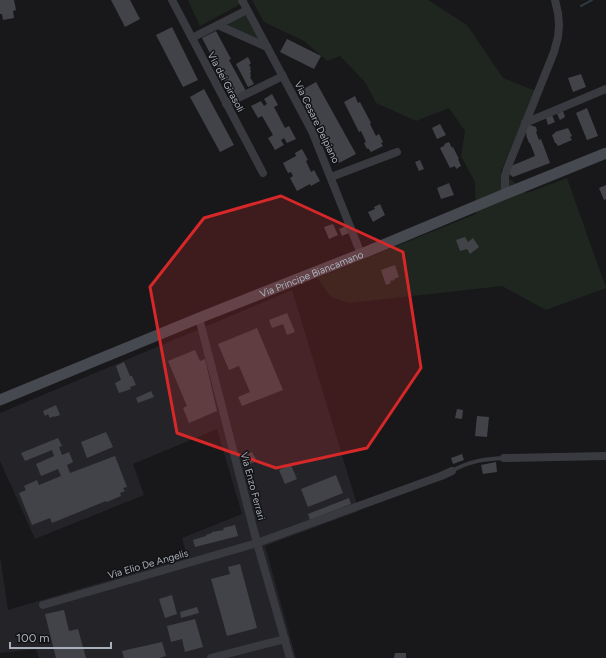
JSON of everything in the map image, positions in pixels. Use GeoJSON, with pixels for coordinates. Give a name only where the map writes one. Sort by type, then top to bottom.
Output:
{"type":"FeatureCollection","features":[{"type":"Feature","properties":{"kind":"street","name":"Via dei Girasoli"},"geometry":{"type":"LineString","coordinates":[[172,0],[263,173]]}},
{"type":"Feature","properties":{"kind":"street","name":"Via Cesare Delpiano"},"geometry":{"type":"LineString","coordinates":[[242,0],[312,131],[361,254]]}},
{"type":"Feature","properties":{"kind":"street"},"geometry":{"type":"LineString","coordinates":[[506,194],[505,177],[507,169],[551,62],[557,42],[559,20],[555,0]]}},
{"type":"Feature","properties":{"kind":"street"},"geometry":{"type":"LineString","coordinates":[[192,38],[247,10]]}},
{"type":"Feature","properties":{"kind":"street"},"geometry":{"type":"LineString","coordinates":[[218,25],[267,47]]}},
{"type":"Feature","properties":{"kind":"street","name":"Via Cesare Delpiano"},"geometry":{"type":"LineString","coordinates":[[226,104],[283,76]]}},
{"type":"Feature","properties":{"kind":"street"},"geometry":{"type":"LineString","coordinates":[[525,123],[606,89]]}},
{"type":"Feature","properties":{"kind":"street"},"geometry":{"type":"LineString","coordinates":[[533,105],[540,116]]}},
{"type":"Feature","properties":{"kind":"street","name":"Via Cesare Delpiano"},"geometry":{"type":"LineString","coordinates":[[331,177],[397,152]]}},
{"type":"Feature","properties":{"kind":"street","name":"Via Principe Biancamano"},"geometry":{"type":"LineString","coordinates":[[0,400],[606,153]]}},
{"type":"Feature","properties":{"kind":"street","name":"Via Enzo Ferrari"},"geometry":{"type":"LineString","coordinates":[[199,318],[257,543],[290,658]]}},
{"type":"Feature","properties":{"kind":"street","name":"Via Principe Biancamano"},"geometry":{"type":"LineString","coordinates":[[0,406],[17,393]]}},
{"type":"Feature","properties":{"kind":"street"},"geometry":{"type":"LineString","coordinates":[[504,458],[606,456]]}},
{"type":"Feature","properties":{"kind":"street","name":"Via Elio De Angelis"},"geometry":{"type":"LineString","coordinates":[[43,605],[257,543],[452,471]]}},
{"type":"Feature","properties":{"kind":"street"},"geometry":{"type":"LineString","coordinates":[[216,657],[285,640]]}},
{"type":"Feature","properties":{"kind":"lane"},"geometry":{"type":"LineString","coordinates":[[452,471],[473,462],[504,458]]}},
{"type":"Feature","properties":{"kind":"highlighted area"},"geometry":{"type":"Polygon","coordinates":[[[281,196],[403,252],[421,368],[367,448],[276,468],[177,433],[150,287],[204,218],[281,196]]]}},
{"type":"Feature","properties":{"kind":"shaded area"},"geometry":{"type":"Polygon","coordinates":[[[188,0],[248,0],[200,26],[188,0]]]}},
{"type":"Feature","properties":{"kind":"shaded area"},"geometry":{"type":"Polygon","coordinates":[[[252,0],[428,0],[467,25],[503,78],[536,91],[501,171],[527,193],[567,178],[606,288],[546,310],[502,286],[349,303],[331,297],[317,278],[476,214],[475,182],[461,156],[465,131],[449,108],[416,121],[376,103],[365,82],[340,56],[327,61],[304,41],[264,22],[252,0]]]}},
{"type":"Feature","properties":{"kind":"shaded area"},"geometry":{"type":"Polygon","coordinates":[[[245,15],[259,39],[226,24],[245,15]]]}},
{"type":"Feature","properties":{"kind":"shaded area"},"geometry":{"type":"Polygon","coordinates":[[[292,290],[359,511],[265,546],[296,658],[39,658],[36,649],[0,653],[0,556],[8,610],[187,557],[182,538],[242,514],[217,429],[133,464],[144,495],[35,539],[0,461],[0,413],[292,290]]]}},
{"type":"Feature","properties":{"kind":"building"},"geometry":{"type":"Polygon","coordinates":[[[0,0],[14,0],[16,10],[13,11],[14,18],[3,20],[2,14],[0,14],[0,0]]]}},
{"type":"Feature","properties":{"kind":"building"},"geometry":{"type":"Polygon","coordinates":[[[111,0],[130,0],[140,19],[125,27],[111,0]]]}},
{"type":"Feature","properties":{"kind":"building"},"geometry":{"type":"Polygon","coordinates":[[[172,27],[198,80],[183,87],[156,35],[172,27]]]}},
{"type":"Feature","properties":{"kind":"building"},"geometry":{"type":"Polygon","coordinates":[[[216,31],[231,59],[229,60],[246,91],[233,97],[202,38],[216,31]]]}},
{"type":"Feature","properties":{"kind":"building"},"geometry":{"type":"Polygon","coordinates":[[[287,39],[321,56],[314,69],[280,52],[287,39]]]}},
{"type":"Feature","properties":{"kind":"building"},"geometry":{"type":"Polygon","coordinates":[[[248,57],[251,63],[249,65],[251,68],[250,77],[254,84],[248,87],[236,64],[248,57]]]}},
{"type":"Feature","properties":{"kind":"building"},"geometry":{"type":"Polygon","coordinates":[[[581,74],[586,87],[573,92],[568,78],[581,74]]]}},
{"type":"Feature","properties":{"kind":"building"},"geometry":{"type":"Polygon","coordinates":[[[316,82],[356,154],[339,163],[300,91],[316,82]]]}},
{"type":"Feature","properties":{"kind":"building"},"geometry":{"type":"Polygon","coordinates":[[[204,89],[234,145],[220,152],[190,97],[204,89]]]}},
{"type":"Feature","properties":{"kind":"building"},"geometry":{"type":"Polygon","coordinates":[[[272,94],[278,105],[274,107],[285,128],[289,126],[296,139],[287,143],[284,138],[281,140],[284,145],[275,150],[268,138],[273,135],[262,116],[258,118],[251,106],[261,101],[264,106],[267,104],[264,99],[272,94]]]}},
{"type":"Feature","properties":{"kind":"building"},"geometry":{"type":"Polygon","coordinates":[[[355,96],[358,103],[360,102],[376,136],[379,134],[383,142],[381,143],[383,146],[371,152],[368,148],[367,149],[364,143],[366,142],[361,131],[359,132],[344,102],[355,96]]]}},
{"type":"Feature","properties":{"kind":"building"},"geometry":{"type":"Polygon","coordinates":[[[587,108],[598,136],[587,140],[576,113],[587,108]]]}},
{"type":"Feature","properties":{"kind":"building"},"geometry":{"type":"Polygon","coordinates":[[[563,111],[565,117],[560,120],[557,114],[563,111]]]}},
{"type":"Feature","properties":{"kind":"building"},"geometry":{"type":"Polygon","coordinates":[[[552,115],[555,122],[548,125],[546,118],[552,115]]]}},
{"type":"Feature","properties":{"kind":"building"},"geometry":{"type":"Polygon","coordinates":[[[440,124],[446,135],[437,139],[432,128],[440,124]]]}},
{"type":"Feature","properties":{"kind":"building"},"geometry":{"type":"Polygon","coordinates":[[[530,125],[536,127],[539,140],[541,139],[550,163],[513,177],[508,173],[511,166],[535,156],[525,132],[526,126],[530,125]]]}},
{"type":"Feature","properties":{"kind":"building"},"geometry":{"type":"Polygon","coordinates":[[[568,128],[572,136],[570,137],[572,140],[558,146],[552,135],[555,132],[568,128]]]}},
{"type":"Feature","properties":{"kind":"building"},"geometry":{"type":"Polygon","coordinates":[[[449,142],[459,159],[461,166],[456,169],[455,166],[450,168],[440,148],[449,142]]]}},
{"type":"Feature","properties":{"kind":"building"},"geometry":{"type":"Polygon","coordinates":[[[302,149],[308,160],[306,161],[311,172],[314,170],[320,181],[311,186],[310,184],[297,191],[290,178],[293,176],[291,172],[288,173],[283,163],[296,156],[295,153],[302,149]]]}},
{"type":"Feature","properties":{"kind":"building"},"geometry":{"type":"Polygon","coordinates":[[[420,160],[424,169],[419,171],[415,162],[420,160]]]}},
{"type":"Feature","properties":{"kind":"building"},"geometry":{"type":"Polygon","coordinates":[[[449,183],[454,195],[441,199],[437,188],[449,183]]]}},
{"type":"Feature","properties":{"kind":"building"},"geometry":{"type":"Polygon","coordinates":[[[606,185],[606,199],[604,200],[599,188],[606,185]]]}},
{"type":"Feature","properties":{"kind":"building"},"geometry":{"type":"Polygon","coordinates":[[[380,204],[385,215],[373,222],[368,212],[375,209],[374,207],[380,204]]]}},
{"type":"Feature","properties":{"kind":"building"},"geometry":{"type":"Polygon","coordinates":[[[333,224],[338,235],[329,239],[324,227],[333,224]]]}},
{"type":"Feature","properties":{"kind":"building"},"geometry":{"type":"Polygon","coordinates":[[[346,226],[349,233],[342,236],[339,229],[346,226]]]}},
{"type":"Feature","properties":{"kind":"building"},"geometry":{"type":"Polygon","coordinates":[[[465,237],[468,242],[473,238],[479,247],[470,254],[467,249],[460,251],[456,240],[465,237]]]}},
{"type":"Feature","properties":{"kind":"building"},"geometry":{"type":"Polygon","coordinates":[[[395,265],[399,277],[390,281],[391,283],[386,285],[381,270],[395,265]]]}},
{"type":"Feature","properties":{"kind":"building"},"geometry":{"type":"Polygon","coordinates":[[[287,313],[295,332],[287,335],[283,324],[272,328],[269,320],[287,313]]]}},
{"type":"Feature","properties":{"kind":"building"},"geometry":{"type":"Polygon","coordinates":[[[257,328],[283,390],[242,406],[238,397],[250,392],[239,366],[229,370],[218,344],[257,328]]]}},
{"type":"Feature","properties":{"kind":"building"},"geometry":{"type":"Polygon","coordinates":[[[195,350],[200,361],[205,359],[217,411],[189,423],[183,408],[187,406],[168,361],[195,350]]]}},
{"type":"Feature","properties":{"kind":"building"},"geometry":{"type":"Polygon","coordinates":[[[124,362],[136,385],[130,387],[131,389],[119,393],[115,383],[121,380],[116,366],[124,362]]]}},
{"type":"Feature","properties":{"kind":"building"},"geometry":{"type":"Polygon","coordinates":[[[151,391],[154,397],[138,403],[136,398],[151,391]]]}},
{"type":"Feature","properties":{"kind":"building"},"geometry":{"type":"Polygon","coordinates":[[[56,405],[60,415],[50,418],[48,414],[45,416],[43,411],[56,405]]]}},
{"type":"Feature","properties":{"kind":"building"},"geometry":{"type":"Polygon","coordinates":[[[457,409],[463,410],[462,419],[455,418],[457,409]]]}},
{"type":"Feature","properties":{"kind":"building"},"geometry":{"type":"Polygon","coordinates":[[[477,416],[489,417],[487,437],[475,436],[477,416]]]}},
{"type":"Feature","properties":{"kind":"building"},"geometry":{"type":"Polygon","coordinates":[[[106,432],[113,447],[87,458],[81,442],[106,432]]]}},
{"type":"Feature","properties":{"kind":"building"},"geometry":{"type":"Polygon","coordinates":[[[58,438],[62,446],[59,447],[62,455],[69,452],[73,462],[67,465],[70,473],[115,456],[127,487],[123,488],[125,491],[120,493],[121,496],[107,502],[106,501],[52,523],[50,518],[32,525],[19,493],[26,490],[24,486],[37,480],[39,485],[61,476],[58,469],[41,476],[36,464],[54,456],[52,450],[25,461],[21,453],[58,438]]]}},
{"type":"Feature","properties":{"kind":"building"},"geometry":{"type":"Polygon","coordinates":[[[252,452],[257,461],[247,465],[244,460],[247,459],[245,455],[252,452]]]}},
{"type":"Feature","properties":{"kind":"building"},"geometry":{"type":"Polygon","coordinates":[[[462,454],[464,460],[453,464],[451,458],[462,454]]]}},
{"type":"Feature","properties":{"kind":"building"},"geometry":{"type":"Polygon","coordinates":[[[496,462],[497,472],[483,474],[481,465],[496,462]]]}},
{"type":"Feature","properties":{"kind":"building"},"geometry":{"type":"Polygon","coordinates":[[[291,465],[297,479],[285,484],[279,470],[291,465]]]}},
{"type":"Feature","properties":{"kind":"building"},"geometry":{"type":"Polygon","coordinates":[[[336,475],[343,493],[308,507],[301,489],[336,475]]]}},
{"type":"Feature","properties":{"kind":"building"},"geometry":{"type":"Polygon","coordinates":[[[349,498],[351,504],[310,520],[308,514],[349,498]]]}},
{"type":"Feature","properties":{"kind":"building"},"geometry":{"type":"Polygon","coordinates":[[[235,525],[238,536],[195,547],[193,540],[206,536],[212,532],[224,530],[223,528],[235,525]]]}},
{"type":"Feature","properties":{"kind":"building"},"geometry":{"type":"Polygon","coordinates":[[[240,564],[257,628],[227,636],[211,579],[230,574],[228,567],[240,564]]]}},
{"type":"Feature","properties":{"kind":"building"},"geometry":{"type":"Polygon","coordinates":[[[172,595],[177,614],[165,618],[159,599],[172,595]]]}},
{"type":"Feature","properties":{"kind":"building"},"geometry":{"type":"Polygon","coordinates":[[[197,607],[199,613],[181,618],[180,612],[197,607]]]}},
{"type":"Feature","properties":{"kind":"building"},"geometry":{"type":"Polygon","coordinates":[[[64,610],[69,631],[78,629],[86,658],[56,658],[45,614],[64,610]]]}},
{"type":"Feature","properties":{"kind":"building"},"geometry":{"type":"Polygon","coordinates":[[[195,619],[203,647],[185,652],[182,639],[171,642],[167,626],[195,619]]]}},
{"type":"Feature","properties":{"kind":"building"},"geometry":{"type":"Polygon","coordinates":[[[162,642],[166,656],[159,658],[124,658],[122,651],[162,642]]]}},
{"type":"Feature","properties":{"kind":"building"},"geometry":{"type":"Polygon","coordinates":[[[395,653],[406,653],[406,658],[394,658],[395,653]]]}},
{"type":"Feature","properties":{"kind":"waterway"},"geometry":{"type":"LineString","coordinates":[[581,6],[592,0]]}}]}
